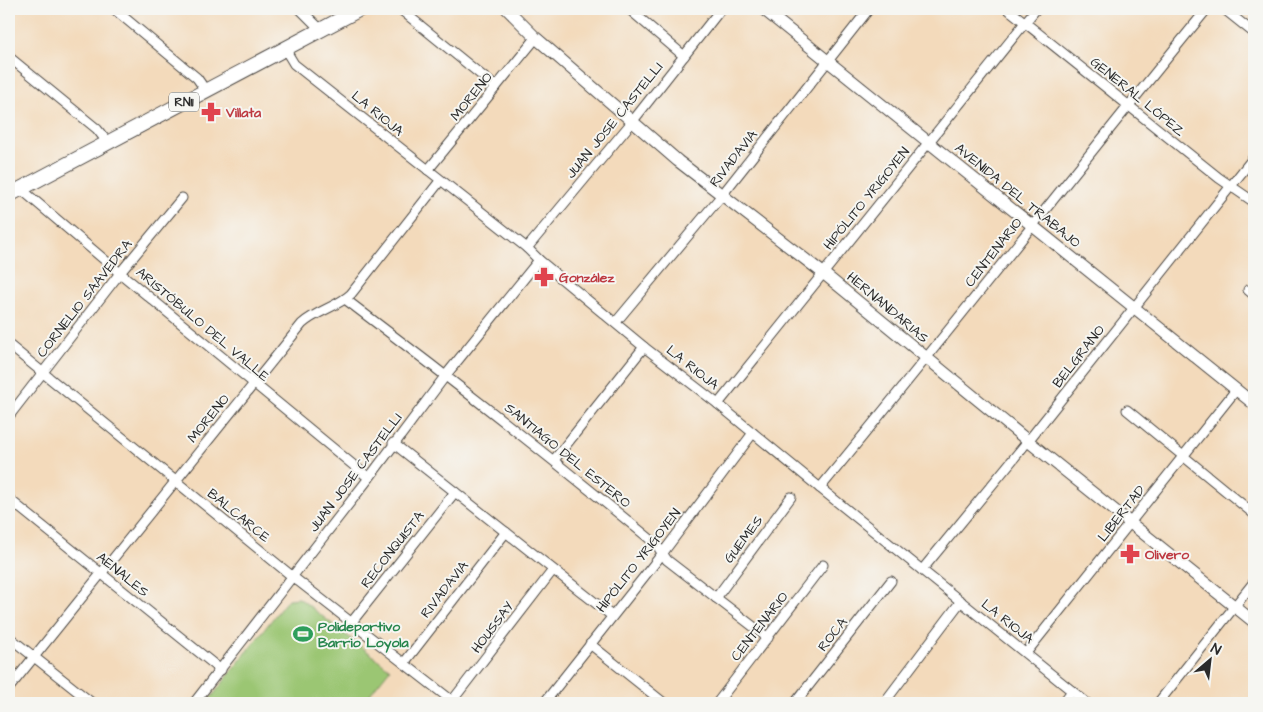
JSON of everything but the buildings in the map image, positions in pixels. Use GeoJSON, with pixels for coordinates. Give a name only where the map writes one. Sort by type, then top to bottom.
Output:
{"type":"FeatureCollection","features":[{"type":"Feature","properties":{"kind":"main road","name":"RN11"},"geometry":{"type":"LineString","coordinates":[[15,192],[360,9]]}},
{"type":"Feature","properties":{"kind":"street"},"geometry":{"type":"LineString","coordinates":[[114,9],[196,78],[206,91]]}},
{"type":"Feature","properties":{"kind":"street"},"geometry":{"type":"LineString","coordinates":[[300,9],[321,30]]}},
{"type":"Feature","properties":{"kind":"street"},"geometry":{"type":"LineString","coordinates":[[400,9],[496,86]]}},
{"type":"Feature","properties":{"kind":"street","name":"HERNANDARIAS"},"geometry":{"type":"LineString","coordinates":[[508,9],[536,38],[632,122],[823,273],[1028,441],[1254,622]]}},
{"type":"Feature","properties":{"kind":"street"},"geometry":{"type":"LineString","coordinates":[[629,9],[684,56]]}},
{"type":"Feature","properties":{"kind":"street","name":"JUAN JOSE CASTELLI"},"geometry":{"type":"LineString","coordinates":[[527,248],[632,122],[721,9]]}},
{"type":"Feature","properties":{"kind":"street","name":"AVENIDA DEL TRABAJO"},"geometry":{"type":"LineString","coordinates":[[763,9],[1254,404]]}},
{"type":"Feature","properties":{"kind":"street","name":"RIVADAVIA"},"geometry":{"type":"LineString","coordinates":[[616,322],[722,195],[868,9]]}},
{"type":"Feature","properties":{"kind":"street","name":"GENERAL LÓPEZ"},"geometry":{"type":"LineString","coordinates":[[1008,9],[1128,106],[1254,202]]}},
{"type":"Feature","properties":{"kind":"street","name":"HIPÓLITO YRIGOYEN"},"geometry":{"type":"LineString","coordinates":[[718,404],[1036,9]]}},
{"type":"Feature","properties":{"kind":"street","name":"CENTENARIO"},"geometry":{"type":"LineString","coordinates":[[820,488],[927,358],[1031,225],[1207,9]]}},
{"type":"Feature","properties":{"kind":"street"},"geometry":{"type":"LineString","coordinates":[[1224,9],[1254,33]]}},
{"type":"Feature","properties":{"kind":"street","name":"MORENO"},"geometry":{"type":"LineString","coordinates":[[428,170],[536,38]]}},
{"type":"Feature","properties":{"kind":"street","name":"LA RIOJA"},"geometry":{"type":"LineString","coordinates":[[285,49],[294,64],[527,248],[644,346],[1087,703]]}},
{"type":"Feature","properties":{"kind":"street"},"geometry":{"type":"LineString","coordinates":[[9,57],[97,129],[108,142]]}},
{"type":"Feature","properties":{"kind":"street","name":"BELGRANO"},"geometry":{"type":"LineString","coordinates":[[922,570],[1028,441],[1254,157]]}},
{"type":"Feature","properties":{"kind":"street","name":"MORENO"},"geometry":{"type":"LineString","coordinates":[[9,688],[302,324],[314,315],[346,299],[440,180]]}},
{"type":"Feature","properties":{"kind":"street","name":"ARISTÓBULO DEL VALLE"},"geometry":{"type":"LineString","coordinates":[[15,192],[120,273],[369,478]]}},
{"type":"Feature","properties":{"kind":"street","name":"CORNELIO SAAVEDRA"},"geometry":{"type":"LineString","coordinates":[[9,416],[120,273],[182,198]]}},
{"type":"Feature","properties":{"kind":"street","name":"JUAN JOSE CASTELLI"},"geometry":{"type":"LineString","coordinates":[[194,703],[369,478],[393,443],[539,260]]}},
{"type":"Feature","properties":{"kind":"street","name":"SANTIAGO DEL ESTERO"},"geometry":{"type":"LineString","coordinates":[[346,299],[554,460],[656,544],[667,560],[768,638]]}},
{"type":"Feature","properties":{"kind":"street","name":"BALCARCE"},"geometry":{"type":"LineString","coordinates":[[9,345],[351,623],[454,702]]}},
{"type":"Feature","properties":{"kind":"street"},"geometry":{"type":"LineString","coordinates":[[554,460],[644,346]]}},
{"type":"Feature","properties":{"kind":"street","name":"LIBERTAD"},"geometry":{"type":"LineString","coordinates":[[1026,653],[1236,390]]}},
{"type":"Feature","properties":{"kind":"street"},"geometry":{"type":"LineString","coordinates":[[1127,410],[1254,514]]}},
{"type":"Feature","properties":{"kind":"street","name":"HIPÓLITO YRIGOYEN"},"geometry":{"type":"LineString","coordinates":[[544,703],[662,554],[753,433]]}},
{"type":"Feature","properties":{"kind":"street"},"geometry":{"type":"LineString","coordinates":[[393,443],[612,616]]}},
{"type":"Feature","properties":{"kind":"street","name":"RECONQUISTA"},"geometry":{"type":"LineString","coordinates":[[351,623],[455,492]]}},
{"type":"Feature","properties":{"kind":"street","name":"GUEMES"},"geometry":{"type":"LineString","coordinates":[[716,598],[791,497]]}},
{"type":"Feature","properties":{"kind":"street","name":"AENALES"},"geometry":{"type":"LineString","coordinates":[[9,499],[220,670]]}},
{"type":"Feature","properties":{"kind":"street","name":"RIVADAVIA"},"geometry":{"type":"LineString","coordinates":[[404,663],[506,532]]}},
{"type":"Feature","properties":{"kind":"street","name":"CENTENARIO"},"geometry":{"type":"LineString","coordinates":[[717,703],[823,565]]}},
{"type":"Feature","properties":{"kind":"street","name":"HOUSSAY"},"geometry":{"type":"LineString","coordinates":[[454,702],[553,570]]}},
{"type":"Feature","properties":{"kind":"street","name":"ROCA"},"geometry":{"type":"LineString","coordinates":[[795,703],[891,581]]}},
{"type":"Feature","properties":{"kind":"street"},"geometry":{"type":"LineString","coordinates":[[1158,703],[1254,582]]}},
{"type":"Feature","properties":{"kind":"street"},"geometry":{"type":"LineString","coordinates":[[884,703],[961,601]]}},
{"type":"Feature","properties":{"kind":"street"},"geometry":{"type":"LineString","coordinates":[[9,637],[92,703]]}},
{"type":"Feature","properties":{"kind":"street"},"geometry":{"type":"LineString","coordinates":[[590,644],[664,703]]}},
{"type":"Feature","properties":{"kind":"street"},"geometry":{"type":"LineString","coordinates":[[1063,703],[1072,692]]}},
{"type":"Feature","properties":{"kind":"green space","name":"Polideportivo Barrio Loyola"},"geometry":{"type":"Polygon","coordinates":[[[299,598],[390,669],[363,703],[207,703],[288,599],[299,598]]]}},
{"type":"Feature","properties":{"kind":"place","name":"Villata"},"geometry":{"type":"Point","coordinates":[211,112]}},
{"type":"Feature","properties":{"kind":"place","name":"González"},"geometry":{"type":"Point","coordinates":[544,277]}},
{"type":"Feature","properties":{"kind":"place","name":"Olivero"},"geometry":{"type":"Point","coordinates":[1130,554]}},
{"type":"Feature","properties":{"kind":"place","name":"Polideportivo Barrio Loyola"},"geometry":{"type":"Point","coordinates":[303,634]}}]}
